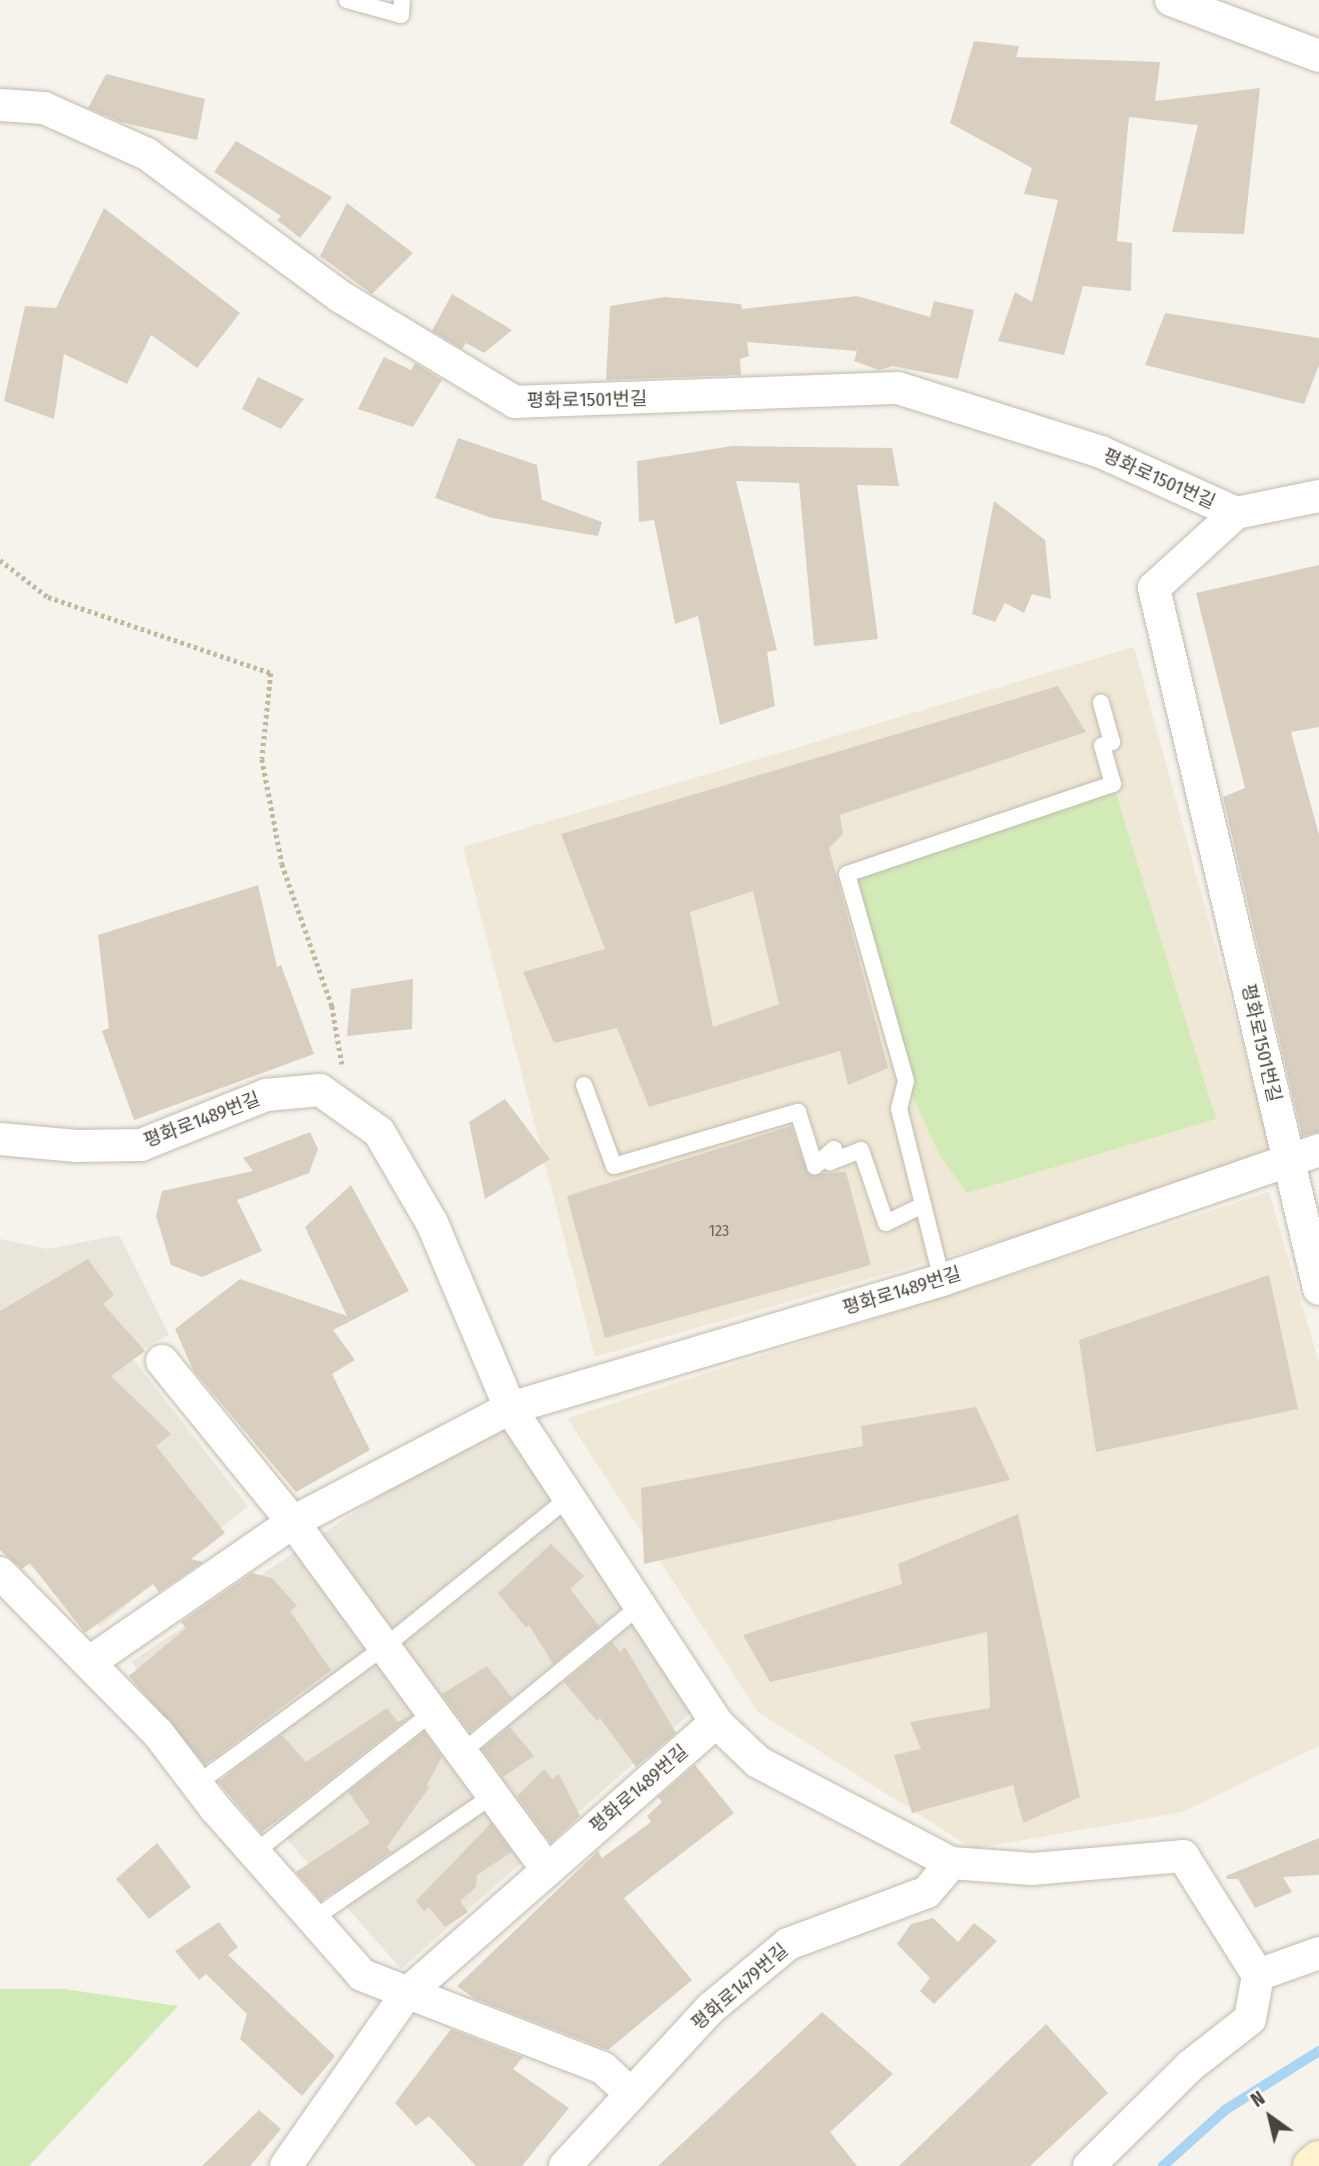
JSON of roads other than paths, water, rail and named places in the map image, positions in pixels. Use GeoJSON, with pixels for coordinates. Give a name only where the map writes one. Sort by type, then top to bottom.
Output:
{"type":"FeatureCollection","features":[{"type":"Feature","properties":{"kind":"street"},"geometry":{"type":"LineString","coordinates":[[1171,0],[1319,57]]}},
{"type":"Feature","properties":{"kind":"street","name":"평화로1501번길"},"geometry":{"type":"LineString","coordinates":[[0,105],[44,108],[147,154],[341,297],[515,402],[898,388],[1101,452],[1236,513]]}},
{"type":"Feature","properties":{"kind":"street","name":"평화로1501번길"},"geometry":{"type":"LineString","coordinates":[[1288,1157],[1154,588],[1236,513],[1319,496]]}},
{"type":"Feature","properties":{"kind":"street","name":"평화로1489번길"},"geometry":{"type":"LineString","coordinates":[[0,1139],[78,1146],[141,1145],[266,1095],[320,1090],[379,1132],[432,1223],[510,1408],[716,1722],[407,1993],[286,2166]]}},
{"type":"Feature","properties":{"kind":"street","name":"평화로1489번길"},"geometry":{"type":"LineString","coordinates":[[90,1662],[293,1522],[510,1408],[942,1280],[1288,1157],[1319,1150]]}},
{"type":"Feature","properties":{"kind":"street"},"geometry":{"type":"LineString","coordinates":[[1288,1157],[1319,1289]]}},
{"type":"Feature","properties":{"kind":"street"},"geometry":{"type":"LineString","coordinates":[[162,1361],[293,1522],[430,1714],[548,1870]]}},
{"type":"Feature","properties":{"kind":"street"},"geometry":{"type":"LineString","coordinates":[[0,1573],[158,1733],[254,1853],[362,1975],[603,2068],[630,2092]]}},
{"type":"Feature","properties":{"kind":"street"},"geometry":{"type":"LineString","coordinates":[[716,1722],[758,1762],[951,1863],[1032,1869],[1183,1856],[1258,1975],[1250,2019],[1190,2066],[1089,2166]]}},
{"type":"Feature","properties":{"kind":"street","name":"평화로1479번길"},"geometry":{"type":"LineString","coordinates":[[565,2166],[630,2092],[711,2008],[788,1944],[927,1892],[951,1863]]}},
{"type":"Feature","properties":{"kind":"street"},"geometry":{"type":"LineString","coordinates":[[1258,1975],[1319,1952]]}},
{"type":"Feature","properties":{"kind":"street"},"geometry":{"type":"LineString","coordinates":[[1312,2166],[1319,2160]]}},
{"type":"Feature","properties":{"kind":"lane"},"geometry":{"type":"LineString","coordinates":[[347,0],[401,15],[402,0]]}},
{"type":"Feature","properties":{"kind":"lane"},"geometry":{"type":"LineString","coordinates":[[942,1280],[898,1109],[906,1081],[847,874],[1113,784],[1102,746],[1112,742],[1101,703]]}},
{"type":"Feature","properties":{"kind":"lane"},"geometry":{"type":"LineString","coordinates":[[584,1085],[614,1166],[797,1112],[815,1166],[834,1149],[830,1162],[861,1150],[886,1223],[923,1205]]}},
{"type":"Feature","properties":{"kind":"lane"},"geometry":{"type":"LineString","coordinates":[[197,1784],[383,1648],[568,1498]]}},
{"type":"Feature","properties":{"kind":"lane"},"geometry":{"type":"LineString","coordinates":[[460,1754],[640,1605]]}},
{"type":"Feature","properties":{"kind":"lane"},"geometry":{"type":"LineString","coordinates":[[254,1853],[430,1714]]}},
{"type":"Feature","properties":{"kind":"lane"},"geometry":{"type":"LineString","coordinates":[[313,1919],[492,1796]]}},
{"type":"Feature","properties":{"kind":"waterway"},"geometry":{"type":"LineString","coordinates":[[1163,2166],[1225,2110],[1319,2051]]}}]}
